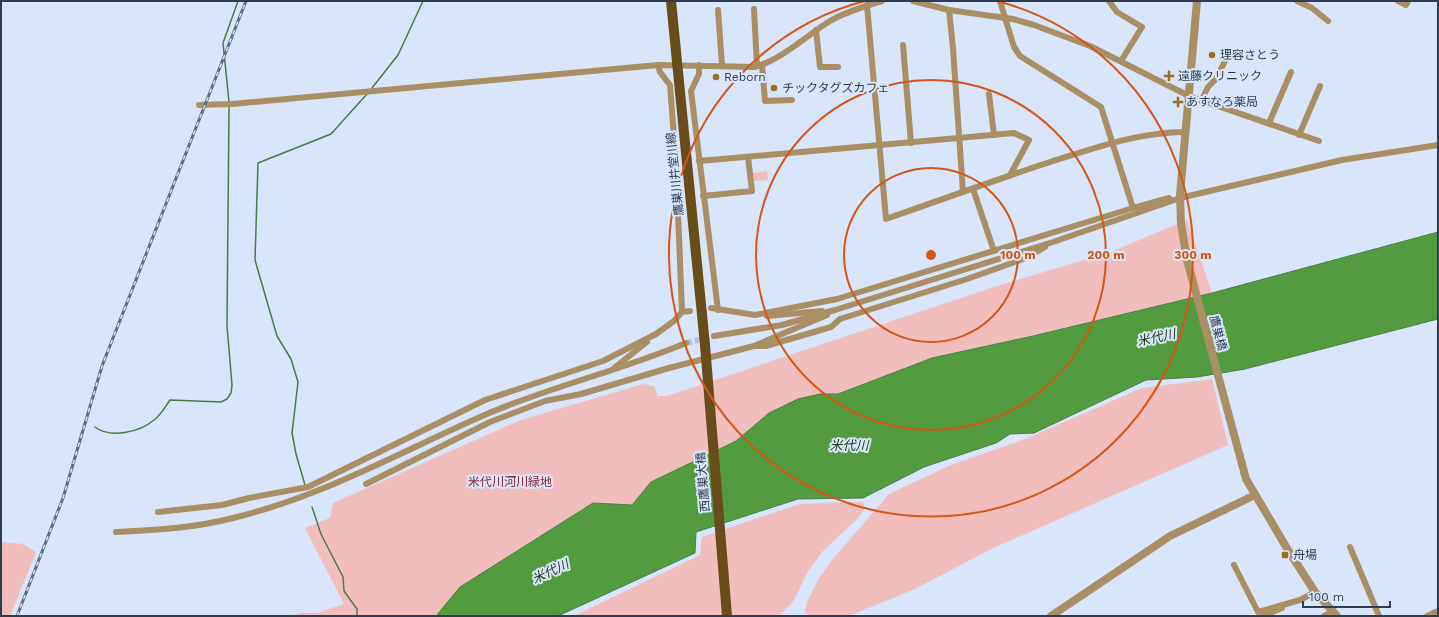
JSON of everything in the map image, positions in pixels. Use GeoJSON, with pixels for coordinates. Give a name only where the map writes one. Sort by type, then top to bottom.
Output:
{"type":"FeatureCollection","features":[{"type":"Feature","properties":{"kind":"main road","name":"鷹巣川井堂川線"},"geometry":{"type":"LineString","coordinates":[[671,1],[705,345]]}},
{"type":"Feature","properties":{"kind":"main road","name":"西鷹巣大橋"},"geometry":{"type":"LineString","coordinates":[[705,345],[727,616]]}},
{"type":"Feature","properties":{"kind":"street"},"geometry":{"type":"LineString","coordinates":[[199,105],[232,104],[658,65],[722,65],[740,67],[760,65],[832,20],[867,5],[882,1]]}},
{"type":"Feature","properties":{"kind":"street"},"geometry":{"type":"LineString","coordinates":[[913,1],[949,10],[1013,19],[1034,25],[1063,35],[1120,61],[1189,96],[1319,141]]}},
{"type":"Feature","properties":{"kind":"street"},"geometry":{"type":"LineString","coordinates":[[1000,1],[1014,47],[1020,56],[1101,107],[1133,208]]}},
{"type":"Feature","properties":{"kind":"street"},"geometry":{"type":"LineString","coordinates":[[1109,1],[1117,12],[1142,27],[1120,61]]}},
{"type":"Feature","properties":{"kind":"street","name":"鷹巣橋"},"geometry":{"type":"LineString","coordinates":[[1197,1],[1180,199],[1183,242],[1187,260],[1242,466],[1255,495],[1315,592],[1335,614]]}},
{"type":"Feature","properties":{"kind":"street"},"geometry":{"type":"LineString","coordinates":[[1298,1],[1312,8],[1328,21]]}},
{"type":"Feature","properties":{"kind":"street"},"geometry":{"type":"LineString","coordinates":[[1398,1],[1406,5],[1408,1]]}},
{"type":"Feature","properties":{"kind":"street"},"geometry":{"type":"LineString","coordinates":[[867,5],[886,219],[1010,175],[1112,142],[1163,132],[1186,132]]}},
{"type":"Feature","properties":{"kind":"street"},"geometry":{"type":"LineString","coordinates":[[754,9],[765,101],[792,100]]}},
{"type":"Feature","properties":{"kind":"street"},"geometry":{"type":"LineString","coordinates":[[718,10],[722,65]]}},
{"type":"Feature","properties":{"kind":"street"},"geometry":{"type":"LineString","coordinates":[[949,10],[963,192]]}},
{"type":"Feature","properties":{"kind":"street"},"geometry":{"type":"LineString","coordinates":[[816,30],[820,67],[838,67]]}},
{"type":"Feature","properties":{"kind":"street"},"geometry":{"type":"LineString","coordinates":[[903,45],[911,143]]}},
{"type":"Feature","properties":{"kind":"street"},"geometry":{"type":"LineString","coordinates":[[1201,100],[1208,86],[1216,79],[1225,61]]}},
{"type":"Feature","properties":{"kind":"street"},"geometry":{"type":"LineString","coordinates":[[658,65],[660,72],[670,85],[676,163],[682,312]]}},
{"type":"Feature","properties":{"kind":"street"},"geometry":{"type":"LineString","coordinates":[[699,65],[699,74],[692,91],[703,196],[718,310]]}},
{"type":"Feature","properties":{"kind":"street"},"geometry":{"type":"LineString","coordinates":[[1269,123],[1291,72]]}},
{"type":"Feature","properties":{"kind":"street"},"geometry":{"type":"LineString","coordinates":[[1299,135],[1320,86]]}},
{"type":"Feature","properties":{"kind":"street"},"geometry":{"type":"LineString","coordinates":[[989,94],[994,136]]}},
{"type":"Feature","properties":{"kind":"street"},"geometry":{"type":"LineString","coordinates":[[699,161],[1014,134],[1029,140],[1010,175]]}},
{"type":"Feature","properties":{"kind":"street"},"geometry":{"type":"LineString","coordinates":[[755,315],[844,298],[1133,208],[1180,199],[1349,158],[1438,145]]}},
{"type":"Feature","properties":{"kind":"street"},"geometry":{"type":"LineString","coordinates":[[703,196],[752,191],[748,157]]}},
{"type":"Feature","properties":{"kind":"street"},"geometry":{"type":"LineString","coordinates":[[973,188],[994,251]]}},
{"type":"Feature","properties":{"kind":"street"},"geometry":{"type":"LineString","coordinates":[[714,336],[782,325],[835,310],[1053,242],[1180,199]]}},
{"type":"Feature","properties":{"kind":"street"},"geometry":{"type":"LineString","coordinates":[[754,346],[766,346],[832,327],[840,319],[967,279],[1026,258],[1053,242]]}},
{"type":"Feature","properties":{"kind":"street"},"geometry":{"type":"LineString","coordinates":[[711,308],[767,316],[835,310]]}},
{"type":"Feature","properties":{"kind":"street"},"geometry":{"type":"LineString","coordinates":[[366,484],[490,422],[545,401],[581,394],[669,368],[754,346],[821,319],[835,310]]}},
{"type":"Feature","properties":{"kind":"street"},"geometry":{"type":"LineString","coordinates":[[609,372],[674,321],[682,312],[690,311]]}},
{"type":"Feature","properties":{"kind":"street"},"geometry":{"type":"LineString","coordinates":[[158,512],[222,505],[249,498],[308,487],[475,404],[497,395],[593,366],[656,334]]}},
{"type":"Feature","properties":{"kind":"street"},"geometry":{"type":"LineString","coordinates":[[116,532],[195,526],[261,511],[346,480],[482,416],[525,398],[609,372],[686,342]]}},
{"type":"Feature","properties":{"kind":"street"},"geometry":{"type":"LineString","coordinates":[[1051,616],[1170,536],[1255,495]]}},
{"type":"Feature","properties":{"kind":"street"},"geometry":{"type":"LineString","coordinates":[[1350,546],[1380,616]]}},
{"type":"Feature","properties":{"kind":"street"},"geometry":{"type":"LineString","coordinates":[[1234,564],[1258,612],[1300,600]]}},
{"type":"Feature","properties":{"kind":"street"},"geometry":{"type":"LineString","coordinates":[[1263,616],[1315,592]]}},
{"type":"Feature","properties":{"kind":"street"},"geometry":{"type":"LineString","coordinates":[[1427,616],[1438,612]]}},
{"type":"Feature","properties":{"kind":"street"},"geometry":{"type":"LineString","coordinates":[[1324,616],[1335,614]]}},
{"type":"Feature","properties":{"kind":"green space"},"geometry":{"type":"Polygon","coordinates":[[[767,171],[768,180],[754,181],[753,173],[767,171]]]}},
{"type":"Feature","properties":{"kind":"green space","name":"米代川河川緑地"},"geometry":{"type":"Polygon","coordinates":[[[1187,220],[1212,293],[1033,336],[932,358],[838,394],[820,394],[769,413],[736,441],[651,482],[632,505],[593,503],[460,587],[436,616],[286,616],[303,613],[317,613],[344,604],[305,528],[330,518],[333,503],[521,420],[643,384],[654,386],[658,396],[667,396],[1000,285],[1108,253],[1187,220]]]}},
{"type":"Feature","properties":{"kind":"green space"},"geometry":{"type":"Polygon","coordinates":[[[1212,379],[1228,445],[993,548],[915,589],[849,616],[809,616],[805,612],[807,602],[818,580],[832,560],[889,494],[951,465],[1025,439],[1142,388],[1212,379]]]}},
{"type":"Feature","properties":{"kind":"green space"},"geometry":{"type":"Polygon","coordinates":[[[863,502],[865,508],[858,518],[822,552],[807,573],[793,602],[779,616],[574,616],[700,555],[702,537],[800,504],[863,502]]]}},
{"type":"Feature","properties":{"kind":"green space"},"geometry":{"type":"Polygon","coordinates":[[[1,542],[23,544],[36,552],[10,616],[1,616],[1,542]]]}},
{"type":"Feature","properties":{"kind":"water","name":"米代川"},"geometry":{"type":"Polygon","coordinates":[[[1438,232],[1438,319],[1245,369],[1197,377],[1146,380],[1034,433],[1010,434],[996,443],[924,467],[863,498],[798,499],[696,532],[695,553],[558,616],[436,616],[460,587],[593,503],[632,505],[651,482],[736,441],[769,413],[798,399],[820,394],[838,394],[932,358],[1033,336],[1212,293],[1438,232]]]}},
{"type":"Feature","properties":{"kind":"waterway"},"geometry":{"type":"LineString","coordinates":[[229,102],[223,43],[238,1]]}},
{"type":"Feature","properties":{"kind":"waterway"},"geometry":{"type":"LineString","coordinates":[[372,88],[398,55],[423,1]]}},
{"type":"Feature","properties":{"kind":"waterway"},"geometry":{"type":"LineString","coordinates":[[305,485],[296,454],[292,433],[298,382],[291,359],[277,336],[255,260],[258,163],[331,134],[367,94]]}},
{"type":"Feature","properties":{"kind":"waterway"},"geometry":{"type":"LineString","coordinates":[[95,427],[101,431],[109,433],[133,431],[141,428],[156,418],[170,400],[221,402],[227,399],[231,393],[232,385],[227,326],[229,106]]}},
{"type":"Feature","properties":{"kind":"waterway"},"geometry":{"type":"LineString","coordinates":[[312,507],[321,534],[343,577],[344,591],[357,609],[357,616]]}},
{"type":"Feature","properties":{"kind":"tunnel"},"geometry":{"type":"LineString","coordinates":[[686,343],[714,336]]}},
{"type":"Feature","properties":{"kind":"railway"},"geometry":{"type":"LineString","coordinates":[[17,616],[63,498],[102,366],[246,1]]}},
{"type":"Feature","properties":{"kind":"place","name":"理容さとう"},"geometry":{"type":"Point","coordinates":[1212,55]}},
{"type":"Feature","properties":{"kind":"place","name":"遠藤クリニック"},"geometry":{"type":"Point","coordinates":[1169,76]}},
{"type":"Feature","properties":{"kind":"place","name":"Reborn"},"geometry":{"type":"Point","coordinates":[716,77]}},
{"type":"Feature","properties":{"kind":"place","name":"チックタグズカフェ"},"geometry":{"type":"Point","coordinates":[774,88]}},
{"type":"Feature","properties":{"kind":"place","name":"あすなろ薬局"},"geometry":{"type":"Point","coordinates":[1178,102]}},
{"type":"Feature","properties":{"kind":"place","name":"舟場"},"geometry":{"type":"Point","coordinates":[1285,555]}}]}
